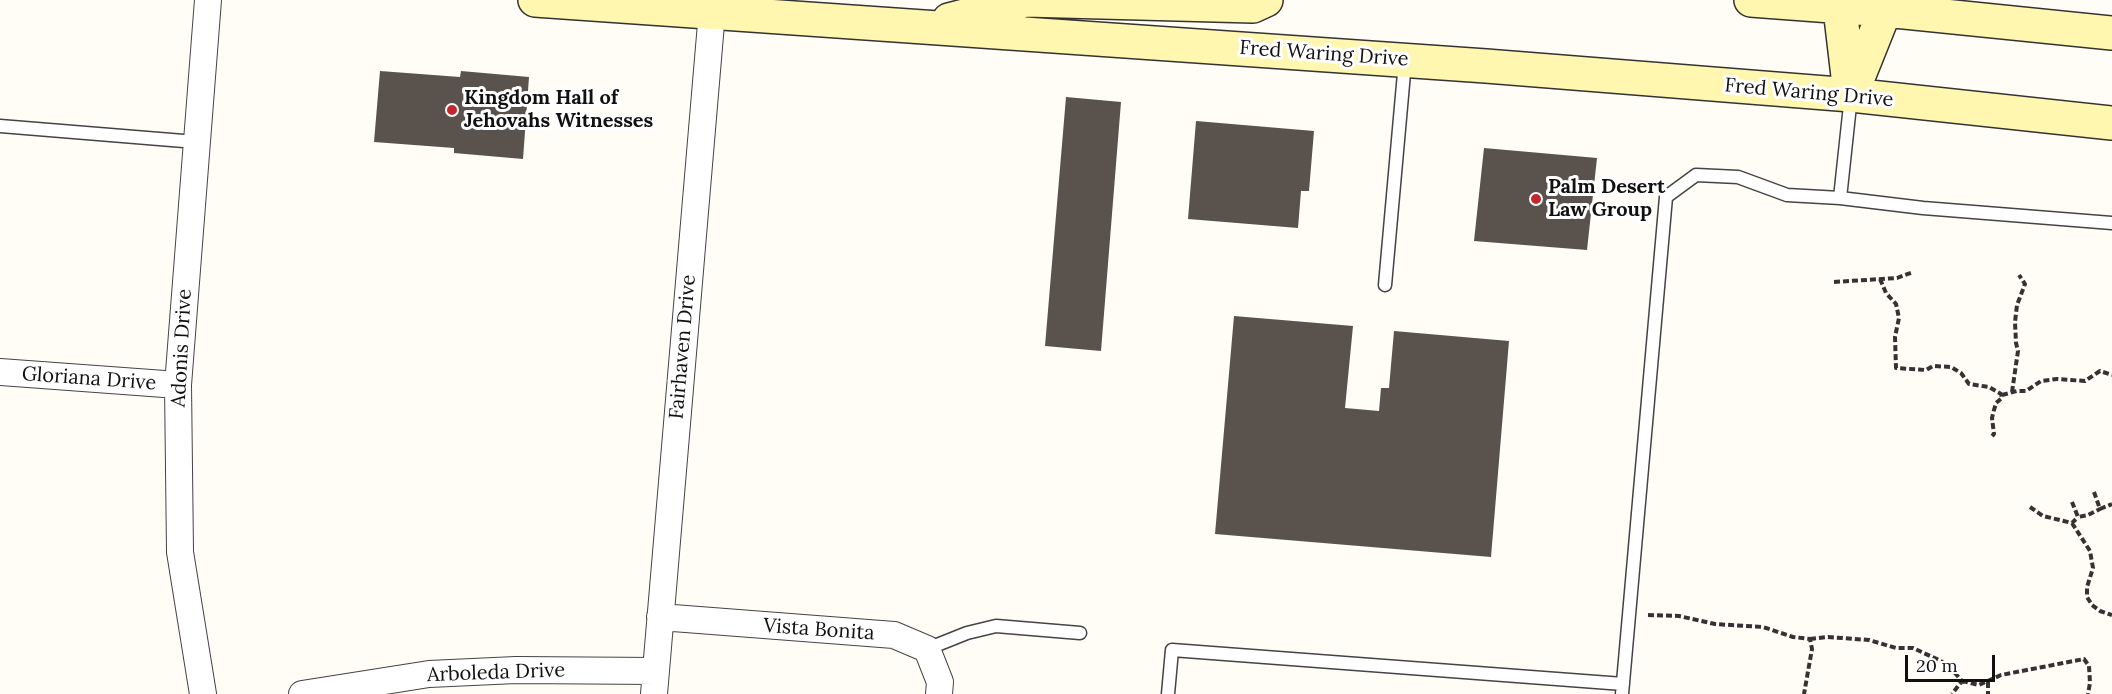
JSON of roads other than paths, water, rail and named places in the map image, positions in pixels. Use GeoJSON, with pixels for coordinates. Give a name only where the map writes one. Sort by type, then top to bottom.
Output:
{"type":"FeatureCollection","features":[{"type":"Feature","properties":{"kind":"main road","name":"Fred Waring Drive"},"geometry":{"type":"LineString","coordinates":[[535,0],[712,7],[921,27],[1405,60],[1851,95],[2112,123]]}},
{"type":"Feature","properties":{"kind":"main road"},"geometry":{"type":"LineString","coordinates":[[921,27],[1026,0],[1253,6],[1266,0]]}},
{"type":"Feature","properties":{"kind":"main road"},"geometry":{"type":"LineString","coordinates":[[1751,0],[1886,5],[2112,33]]}},
{"type":"Feature","properties":{"kind":"main road"},"geometry":{"type":"LineString","coordinates":[[1839,3],[1851,95]]}},
{"type":"Feature","properties":{"kind":"main road"},"geometry":{"type":"LineString","coordinates":[[1851,95],[1886,5]]}},
{"type":"Feature","properties":{"kind":"street","name":"Adonis Drive"},"geometry":{"type":"LineString","coordinates":[[203,694],[180,552],[177,385],[208,0]]}},
{"type":"Feature","properties":{"kind":"street","name":"Fairhaven Drive"},"geometry":{"type":"LineString","coordinates":[[655,683],[712,7]]}},
{"type":"Feature","properties":{"kind":"street","name":"Gloriana Drive"},"geometry":{"type":"LineString","coordinates":[[0,372],[177,385]]}},
{"type":"Feature","properties":{"kind":"street","name":"Vista Bonita"},"geometry":{"type":"LineString","coordinates":[[660,617],[894,635],[927,648]]}},
{"type":"Feature","properties":{"kind":"street"},"geometry":{"type":"LineString","coordinates":[[927,648],[940,682],[939,694]]}},
{"type":"Feature","properties":{"kind":"street","name":"Arboleda Drive"},"geometry":{"type":"LineString","coordinates":[[302,694],[429,674],[516,670],[655,683]]}},
{"type":"Feature","properties":{"kind":"lane"},"geometry":{"type":"LineString","coordinates":[[1385,285],[1405,60]]}},
{"type":"Feature","properties":{"kind":"lane"},"geometry":{"type":"LineString","coordinates":[[1839,198],[1851,95]]}},
{"type":"Feature","properties":{"kind":"lane"},"geometry":{"type":"LineString","coordinates":[[0,126],[196,142]]}},
{"type":"Feature","properties":{"kind":"lane"},"geometry":{"type":"LineString","coordinates":[[1168,694],[1172,650],[1622,689],[1666,197],[1695,175],[1738,177],[1787,195],[2112,223]]}},
{"type":"Feature","properties":{"kind":"lane"},"geometry":{"type":"LineString","coordinates":[[927,648],[967,633],[996,626],[1080,633]]}},
{"type":"Feature","properties":{"kind":"place","name":"Kingdom Hall of Jehovahs Witnesses"},"geometry":{"type":"Point","coordinates":[452,110]}},
{"type":"Feature","properties":{"kind":"place","name":"Palm Desert Law Group"},"geometry":{"type":"Point","coordinates":[1536,199]}}]}
